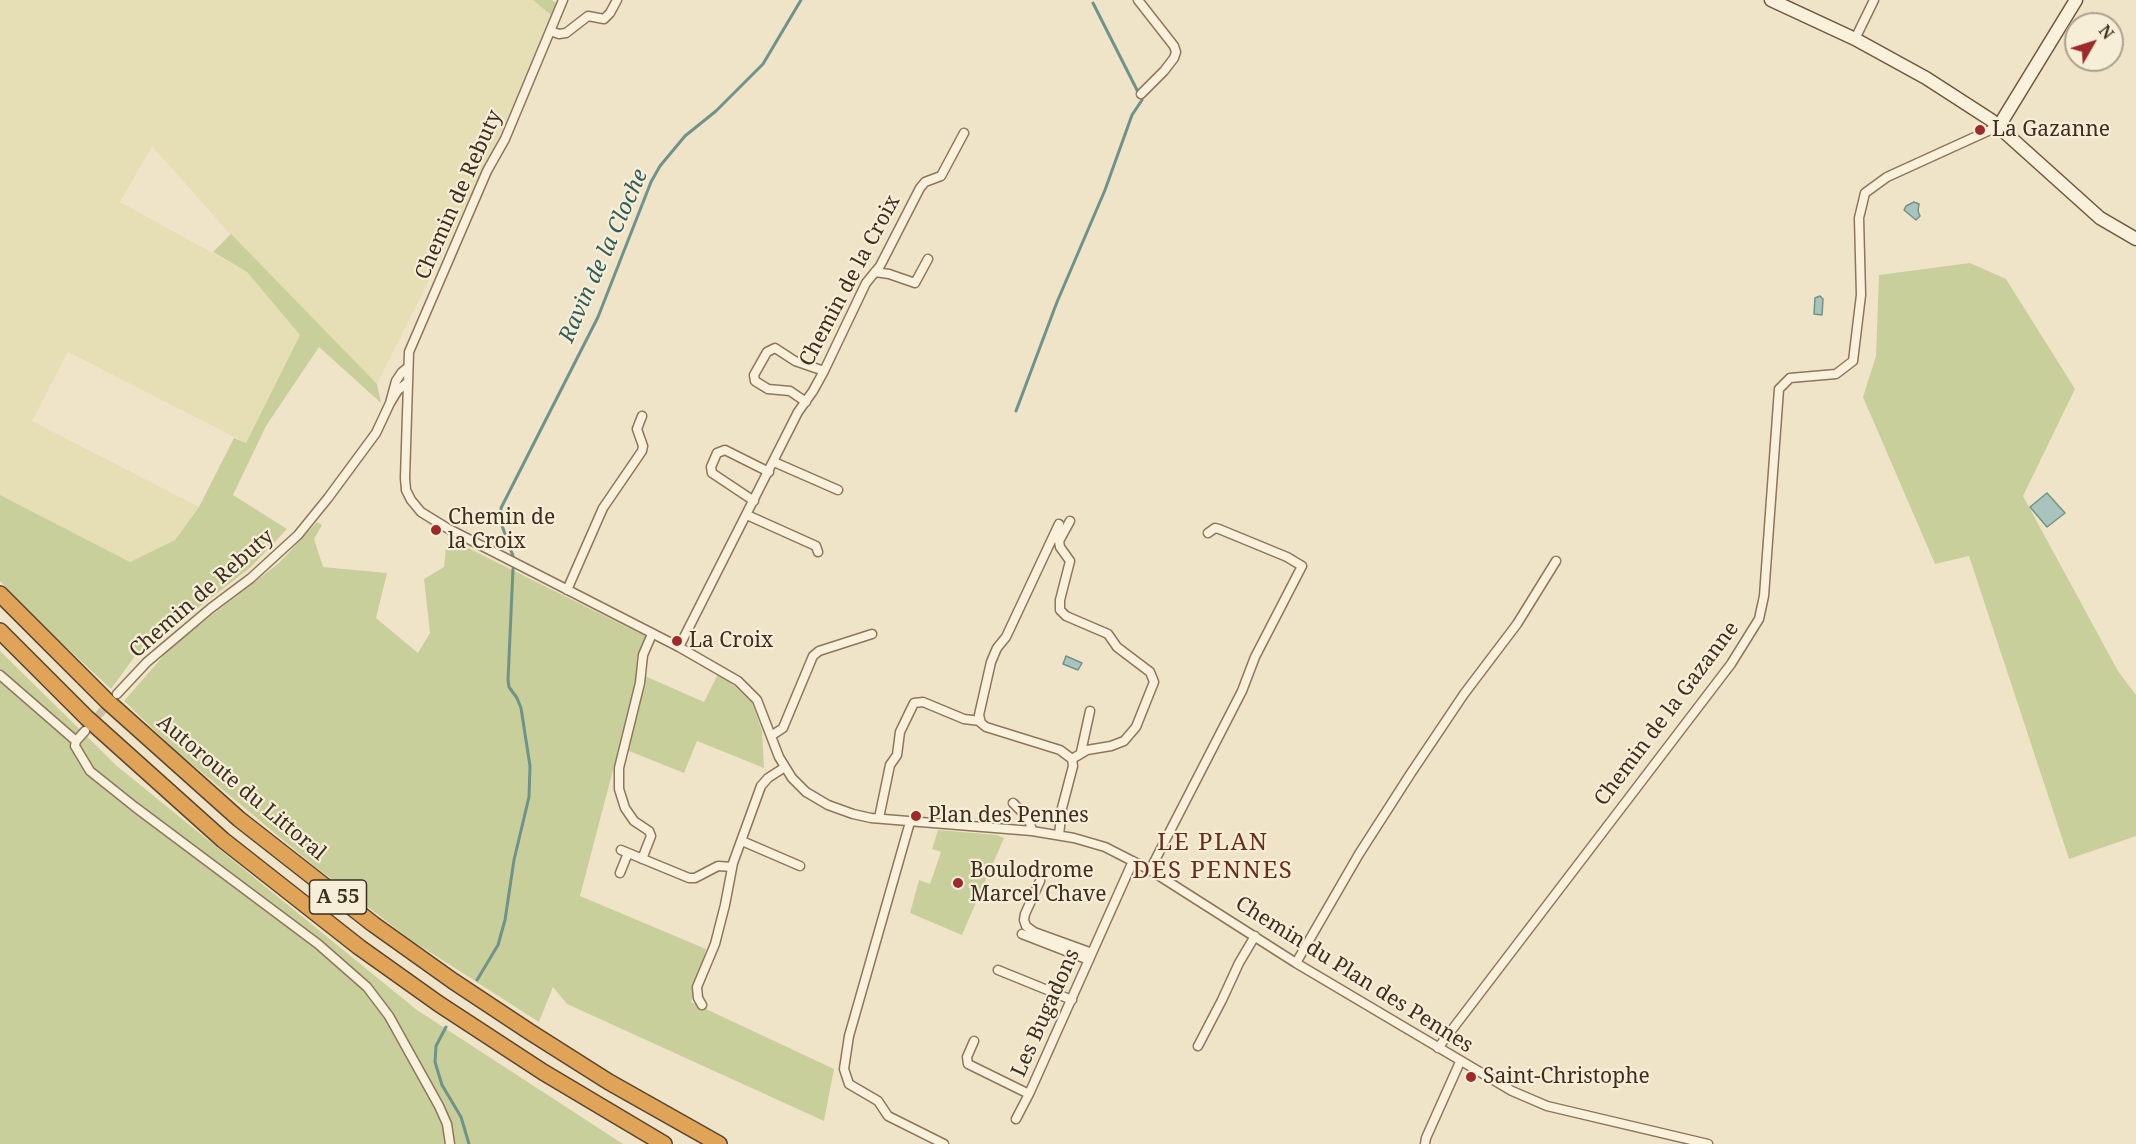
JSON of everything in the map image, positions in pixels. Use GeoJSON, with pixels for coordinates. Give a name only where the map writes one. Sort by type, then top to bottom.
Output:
{"type":"FeatureCollection","features":[{"type":"Feature","properties":{"kind":"highway","name":"Autoroute du Littoral"},"geometry":{"type":"LineString","coordinates":[[0,594],[107,701],[239,819],[374,924],[453,981],[530,1032],[609,1082],[719,1144]]}},
{"type":"Feature","properties":{"kind":"highway","name":"A 55"},"geometry":{"type":"LineString","coordinates":[[0,631],[87,718],[223,840],[359,947],[439,1004],[543,1072],[664,1144]]}},
{"type":"Feature","properties":{"kind":"main road"},"geometry":{"type":"LineString","coordinates":[[1771,0],[1855,39],[1926,78],[1999,126],[2100,218],[2136,239]]}},
{"type":"Feature","properties":{"kind":"main road"},"geometry":{"type":"LineString","coordinates":[[1999,126],[2076,0]]}},
{"type":"Feature","properties":{"kind":"street","name":"Chemin de Rebuty"},"geometry":{"type":"LineString","coordinates":[[117,694],[147,662],[251,578],[297,536],[376,433],[399,376],[407,368],[410,348],[488,171],[505,139],[563,0]]}},
{"type":"Feature","properties":{"kind":"street"},"geometry":{"type":"LineString","coordinates":[[550,31],[559,34],[566,33],[588,16],[604,19],[617,0]]}},
{"type":"Feature","properties":{"kind":"street"},"geometry":{"type":"LineString","coordinates":[[1138,0],[1174,46],[1176,52],[1164,71],[1141,94]]}},
{"type":"Feature","properties":{"kind":"street"},"geometry":{"type":"LineString","coordinates":[[1855,39],[1874,0]]}},
{"type":"Feature","properties":{"kind":"street","name":"Chemin de la Gazanne"},"geometry":{"type":"LineString","coordinates":[[1438,1048],[1731,664],[1759,619],[1764,597],[1779,389],[1790,378],[1836,375],[1852,361],[1862,295],[1859,218],[1865,192],[1887,177],[1999,126]]}},
{"type":"Feature","properties":{"kind":"street","name":"Chemin de la Croix"},"geometry":{"type":"LineString","coordinates":[[679,647],[798,412],[824,371],[866,283],[876,272],[920,188],[925,182],[941,176],[964,133]]}},
{"type":"Feature","properties":{"kind":"street"},"geometry":{"type":"LineString","coordinates":[[876,272],[897,276],[915,283],[928,259]]}},
{"type":"Feature","properties":{"kind":"street"},"geometry":{"type":"LineString","coordinates":[[806,402],[790,391],[768,389],[755,381],[754,375],[767,352],[775,348],[795,361],[824,371]]}},
{"type":"Feature","properties":{"kind":"street","name":"Chemin du Plan des Pennes"},"geometry":{"type":"LineString","coordinates":[[407,368],[405,478],[406,490],[414,505],[437,522],[730,675],[745,687],[762,709],[785,767],[799,785],[820,801],[844,812],[879,818],[1032,831],[1059,835],[1105,848],[1149,870],[1296,963],[1512,1091],[1547,1106],[1708,1144]]}},
{"type":"Feature","properties":{"kind":"street","name":"Chemin de Rebuty"},"geometry":{"type":"LineString","coordinates":[[390,403],[398,390],[407,383]]}},
{"type":"Feature","properties":{"kind":"street"},"geometry":{"type":"LineString","coordinates":[[567,590],[603,508],[642,451],[643,446],[637,429],[642,416]]}},
{"type":"Feature","properties":{"kind":"street"},"geometry":{"type":"LineString","coordinates":[[754,501],[712,473],[711,467],[717,453],[725,450],[769,472]]}},
{"type":"Feature","properties":{"kind":"street"},"geometry":{"type":"LineString","coordinates":[[774,462],[838,490]]}},
{"type":"Feature","properties":{"kind":"street"},"geometry":{"type":"LineString","coordinates":[[747,514],[816,546],[818,552]]}},
{"type":"Feature","properties":{"kind":"street"},"geometry":{"type":"LineString","coordinates":[[1070,520],[1059,541],[1060,547],[1070,561],[1060,600],[1060,610],[1066,616],[1108,634],[1117,647],[1150,672],[1154,682],[1136,727],[1124,741],[1118,745],[1081,752],[1072,759]]}},
{"type":"Feature","properties":{"kind":"street"},"geometry":{"type":"LineString","coordinates":[[1059,524],[1006,637],[991,662],[979,715],[980,721],[986,727],[1060,750],[1072,759],[1073,766],[1062,808],[1059,835]]}},
{"type":"Feature","properties":{"kind":"street"},"geometry":{"type":"LineString","coordinates":[[1149,870],[1242,691],[1255,657],[1302,566],[1287,557],[1219,529],[1215,528],[1208,533]]}},
{"type":"Feature","properties":{"kind":"street"},"geometry":{"type":"LineString","coordinates":[[1296,963],[1359,854],[1411,773],[1464,694],[1517,624],[1556,561]]}},
{"type":"Feature","properties":{"kind":"street"},"geometry":{"type":"LineString","coordinates":[[642,859],[651,834],[634,821],[625,808],[619,789],[619,768],[640,683],[643,655],[652,634]]}},
{"type":"Feature","properties":{"kind":"street"},"geometry":{"type":"LineString","coordinates":[[771,736],[778,732],[785,723],[813,656],[819,651],[872,634]]}},
{"type":"Feature","properties":{"kind":"street"},"geometry":{"type":"LineString","coordinates":[[0,675],[76,741]]}},
{"type":"Feature","properties":{"kind":"street"},"geometry":{"type":"LineString","coordinates":[[879,818],[890,765],[897,755],[900,732],[914,703],[923,702],[964,719],[980,721]]}},
{"type":"Feature","properties":{"kind":"street"},"geometry":{"type":"LineString","coordinates":[[1081,752],[1090,711]]}},
{"type":"Feature","properties":{"kind":"street"},"geometry":{"type":"LineString","coordinates":[[85,731],[76,741],[75,746],[90,771],[318,944],[367,987],[380,1002],[439,1106],[447,1124],[450,1144]]}},
{"type":"Feature","properties":{"kind":"street"},"geometry":{"type":"LineString","coordinates":[[702,1005],[698,998],[697,987],[715,944],[732,867],[761,786],[768,778],[785,767]]}},
{"type":"Feature","properties":{"kind":"street"},"geometry":{"type":"LineString","coordinates":[[1013,803],[1029,819],[1032,831]]}},
{"type":"Feature","properties":{"kind":"street"},"geometry":{"type":"LineString","coordinates":[[910,822],[849,1036],[844,1069],[849,1084],[878,1101],[888,1116],[944,1144]]}},
{"type":"Feature","properties":{"kind":"street"},"geometry":{"type":"LineString","coordinates":[[742,841],[800,866]]}},
{"type":"Feature","properties":{"kind":"street"},"geometry":{"type":"LineString","coordinates":[[620,873],[624,852],[692,878],[718,866],[732,867]]}},
{"type":"Feature","properties":{"kind":"street","name":"Les Bugadons"},"geometry":{"type":"LineString","coordinates":[[974,1041],[967,1057],[968,1064],[1029,1094],[1133,861]]}},
{"type":"Feature","properties":{"kind":"street"},"geometry":{"type":"LineString","coordinates":[[1040,881],[1025,914],[1026,926],[1034,932],[1091,957]]}},
{"type":"Feature","properties":{"kind":"street"},"geometry":{"type":"LineString","coordinates":[[1022,934],[1091,957]]}},
{"type":"Feature","properties":{"kind":"street"},"geometry":{"type":"LineString","coordinates":[[1198,1046],[1255,936]]}},
{"type":"Feature","properties":{"kind":"street"},"geometry":{"type":"LineString","coordinates":[[998,970],[1072,1000]]}},
{"type":"Feature","properties":{"kind":"street"},"geometry":{"type":"LineString","coordinates":[[1425,1144],[1460,1062]]}},
{"type":"Feature","properties":{"kind":"street"},"geometry":{"type":"LineString","coordinates":[[1016,1119],[1029,1094]]}},
{"type":"Feature","properties":{"kind":"shaded area"},"geometry":{"type":"Polygon","coordinates":[[[0,0],[533,0],[551,15],[494,150],[377,384],[231,235],[152,146],[120,202],[247,272],[300,335],[246,443],[68,352],[32,421],[199,507],[175,540],[130,562],[0,495],[0,0]]]}},
{"type":"Feature","properties":{"kind":"green space"},"geometry":{"type":"Polygon","coordinates":[[[533,0],[552,0],[556,3],[551,15],[533,0]]]}},
{"type":"Feature","properties":{"kind":"green space"},"geometry":{"type":"Polygon","coordinates":[[[231,234],[377,384],[381,403],[319,347],[266,426],[233,495],[287,529],[250,568],[135,656],[111,689],[36,619],[0,581],[0,495],[130,562],[175,540],[199,507],[234,438],[246,443],[300,335],[247,272],[213,252],[231,234]]]}},
{"type":"Feature","properties":{"kind":"green space"},"geometry":{"type":"Polygon","coordinates":[[[1970,263],[2006,279],[2075,389],[2023,496],[2118,671],[2136,695],[2136,836],[2069,859],[1969,556],[1935,564],[1863,397],[1876,356],[1879,275],[1970,263]]]}},
{"type":"Feature","properties":{"kind":"green space"},"geometry":{"type":"Polygon","coordinates":[[[317,522],[322,525],[314,539],[323,567],[387,573],[376,618],[418,653],[430,633],[424,579],[444,567],[446,547],[450,539],[647,637],[638,673],[704,702],[718,674],[752,703],[762,731],[764,768],[697,741],[684,773],[619,747],[580,896],[706,949],[691,1002],[834,1069],[824,1121],[567,1004],[553,987],[539,1022],[411,940],[313,865],[175,750],[124,701],[171,647],[279,563],[317,522]]]}},
{"type":"Feature","properties":{"kind":"green space"},"geometry":{"type":"Polygon","coordinates":[[[0,651],[117,766],[417,1010],[623,1144],[0,1144],[0,651]]]}},
{"type":"Feature","properties":{"kind":"green space","name":"Boulodrome Marcel Chave"},"geometry":{"type":"Polygon","coordinates":[[[938,830],[997,835],[1004,838],[962,935],[910,913],[919,880],[930,884],[941,852],[932,849],[938,830]]]}},
{"type":"Feature","properties":{"kind":"water"},"geometry":{"type":"Polygon","coordinates":[[[1914,202],[1919,204],[1920,216],[1916,220],[1904,210],[1906,206],[1914,202]]]}},
{"type":"Feature","properties":{"kind":"water"},"geometry":{"type":"Polygon","coordinates":[[[1820,296],[1823,299],[1822,315],[1814,314],[1815,298],[1820,296]]]}},
{"type":"Feature","properties":{"kind":"water"},"geometry":{"type":"Polygon","coordinates":[[[2047,493],[2065,513],[2047,527],[2030,507],[2047,493]]]}},
{"type":"Feature","properties":{"kind":"water"},"geometry":{"type":"Polygon","coordinates":[[[1066,656],[1082,663],[1078,670],[1063,664],[1066,656]]]}},
{"type":"Feature","properties":{"kind":"waterway","name":"Ravin de la Cloche"},"geometry":{"type":"LineString","coordinates":[[513,556],[501,523],[501,508],[598,317],[651,182],[660,166],[685,136],[716,111],[763,64],[801,0]]}},
{"type":"Feature","properties":{"kind":"waterway"},"geometry":{"type":"LineString","coordinates":[[1093,3],[1138,92]]}},
{"type":"Feature","properties":{"kind":"waterway"},"geometry":{"type":"LineString","coordinates":[[1016,411],[1057,302],[1105,190],[1132,115],[1142,100]]}},
{"type":"Feature","properties":{"kind":"waterway","name":"Ravin de la Cloche"},"geometry":{"type":"LineString","coordinates":[[477,980],[498,945],[529,797],[530,766],[521,708],[509,687],[508,680],[513,569]]}},
{"type":"Feature","properties":{"kind":"waterway","name":"Ravin de la Cloche"},"geometry":{"type":"LineString","coordinates":[[446,1027],[436,1046],[435,1062],[442,1085],[461,1117],[469,1144]]}},
{"type":"Feature","properties":{"kind":"tunnel"},"geometry":{"type":"LineString","coordinates":[[90,725],[111,701]]}},
{"type":"Feature","properties":{"kind":"place","name":"La Gazanne"},"geometry":{"type":"Point","coordinates":[1980,130]}},
{"type":"Feature","properties":{"kind":"place","name":"Chemin de la Croix"},"geometry":{"type":"Point","coordinates":[436,530]}},
{"type":"Feature","properties":{"kind":"place","name":"La Croix"},"geometry":{"type":"Point","coordinates":[677,641]}},
{"type":"Feature","properties":{"kind":"place","name":"Plan des Pennes"},"geometry":{"type":"Point","coordinates":[916,816]}},
{"type":"Feature","properties":{"kind":"place","name":"Boulodrome Marcel Chave"},"geometry":{"type":"Point","coordinates":[958,883]}},
{"type":"Feature","properties":{"kind":"place","name":"Saint-Christophe"},"geometry":{"type":"Point","coordinates":[1471,1077]}},
{"type":"Feature","properties":{"kind":"district","name":"LE PLAN DES PENNES"},"geometry":{"type":"Point","coordinates":[1213,857]}}]}
